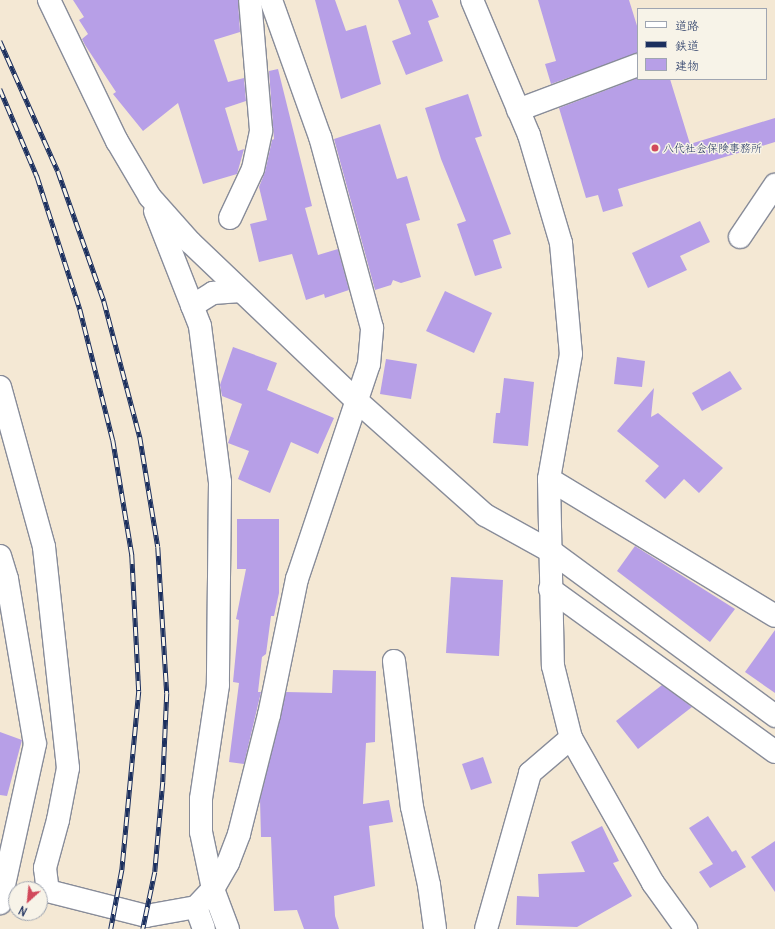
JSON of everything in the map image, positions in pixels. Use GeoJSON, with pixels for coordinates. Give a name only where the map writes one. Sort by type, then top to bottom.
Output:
{"type":"FeatureCollection","features":[{"type":"Feature","properties":{"kind":"street"},"geometry":{"type":"LineString","coordinates":[[49,0],[117,141],[150,197],[200,326],[220,482],[218,685],[201,799],[201,832],[213,889],[228,929]]}},
{"type":"Feature","properties":{"kind":"street"},"geometry":{"type":"LineString","coordinates":[[230,218],[253,169],[260,130],[250,0]]}},
{"type":"Feature","properties":{"kind":"street"},"geometry":{"type":"LineString","coordinates":[[0,387],[44,547],[68,768],[58,820],[45,868],[48,892],[146,916],[196,907],[213,889],[228,863],[239,834],[269,715],[297,579],[369,364],[372,328],[320,137],[271,0]]}},
{"type":"Feature","properties":{"kind":"street"},"geometry":{"type":"LineString","coordinates":[[472,0],[518,110],[549,197],[561,243],[571,354],[549,479],[552,552],[550,589],[553,666],[571,738],[653,883],[686,929]]}},
{"type":"Feature","properties":{"kind":"street"},"geometry":{"type":"LineString","coordinates":[[518,110],[637,65]]}},
{"type":"Feature","properties":{"kind":"street"},"geometry":{"type":"LineString","coordinates":[[740,237],[775,185]]}},
{"type":"Feature","properties":{"kind":"street"},"geometry":{"type":"LineString","coordinates":[[150,197],[190,242],[356,400],[486,515],[552,552],[775,716]]}},
{"type":"Feature","properties":{"kind":"street"},"geometry":{"type":"LineString","coordinates":[[192,306],[213,293],[241,291]]}},
{"type":"Feature","properties":{"kind":"street"},"geometry":{"type":"LineString","coordinates":[[549,479],[775,616]]}},
{"type":"Feature","properties":{"kind":"street"},"geometry":{"type":"LineString","coordinates":[[0,556],[7,579],[35,744],[0,903]]}},
{"type":"Feature","properties":{"kind":"street"},"geometry":{"type":"LineString","coordinates":[[550,589],[775,752]]}},
{"type":"Feature","properties":{"kind":"street"},"geometry":{"type":"LineString","coordinates":[[394,661],[412,807],[429,885],[434,929]]}},
{"type":"Feature","properties":{"kind":"street"},"geometry":{"type":"LineString","coordinates":[[484,928],[530,773],[571,738]]}},
{"type":"Feature","properties":{"kind":"street"},"geometry":{"type":"LineString","coordinates":[[196,907],[204,929]]}},
{"type":"Feature","properties":{"kind":"building"},"geometry":{"type":"Polygon","coordinates":[[[73,0],[238,0],[240,32],[214,40],[228,82],[244,78],[246,101],[225,108],[238,151],[244,149],[237,174],[203,184],[178,103],[143,131],[113,94],[116,92],[85,45],[82,39],[88,34],[79,20],[84,17],[73,0]]]}},
{"type":"Feature","properties":{"kind":"building"},"geometry":{"type":"Polygon","coordinates":[[[315,0],[335,0],[346,31],[366,25],[381,84],[341,99],[315,0]]]}},
{"type":"Feature","properties":{"kind":"building"},"geometry":{"type":"Polygon","coordinates":[[[398,0],[432,0],[439,17],[428,21],[443,61],[406,75],[392,41],[411,34],[398,0]]]}},
{"type":"Feature","properties":{"kind":"building"},"geometry":{"type":"Polygon","coordinates":[[[538,0],[629,0],[637,26],[637,53],[551,84],[545,64],[556,61],[538,0]]]}},
{"type":"Feature","properties":{"kind":"building"},"geometry":{"type":"Polygon","coordinates":[[[278,69],[312,206],[305,208],[318,255],[338,249],[349,290],[325,298],[324,294],[306,300],[292,254],[259,262],[250,224],[267,220],[259,187],[265,172],[272,140],[274,139],[269,71],[278,69]]]}},
{"type":"Feature","properties":{"kind":"building","name":"八代社会保険事務所"},"geometry":{"type":"Polygon","coordinates":[[[637,78],[637,80],[670,80],[690,144],[775,118],[775,142],[618,189],[623,206],[603,212],[598,195],[586,198],[559,108],[637,78]]]}},
{"type":"Feature","properties":{"kind":"building"},"geometry":{"type":"Polygon","coordinates":[[[468,94],[482,136],[475,138],[511,234],[493,240],[502,268],[475,276],[457,224],[466,221],[441,159],[425,108],[468,94]]]}},
{"type":"Feature","properties":{"kind":"building"},"geometry":{"type":"Polygon","coordinates":[[[380,124],[397,179],[407,176],[420,220],[406,224],[421,277],[401,283],[393,280],[391,285],[375,290],[334,139],[380,124]]]}},
{"type":"Feature","properties":{"kind":"building"},"geometry":{"type":"Polygon","coordinates":[[[700,221],[710,242],[680,256],[687,270],[648,288],[632,253],[700,221]]]}},
{"type":"Feature","properties":{"kind":"building"},"geometry":{"type":"Polygon","coordinates":[[[445,291],[492,313],[474,353],[426,331],[445,291]]]}},
{"type":"Feature","properties":{"kind":"building"},"geometry":{"type":"Polygon","coordinates":[[[233,347],[277,363],[267,390],[334,418],[318,454],[291,442],[270,493],[238,479],[249,451],[228,443],[242,404],[222,396],[220,385],[233,347]]]}},
{"type":"Feature","properties":{"kind":"building"},"geometry":{"type":"Polygon","coordinates":[[[617,357],[645,361],[642,387],[614,384],[617,357]]]}},
{"type":"Feature","properties":{"kind":"building"},"geometry":{"type":"Polygon","coordinates":[[[386,359],[417,364],[411,399],[380,394],[386,359]]]}},
{"type":"Feature","properties":{"kind":"building"},"geometry":{"type":"Polygon","coordinates":[[[730,371],[742,389],[702,411],[692,393],[730,371]]]}},
{"type":"Feature","properties":{"kind":"building"},"geometry":{"type":"Polygon","coordinates":[[[504,378],[534,382],[528,446],[493,443],[496,413],[500,413],[504,378]]]}},
{"type":"Feature","properties":{"kind":"building"},"geometry":{"type":"Polygon","coordinates":[[[654,388],[651,417],[658,413],[723,468],[699,493],[684,479],[665,499],[645,481],[659,466],[617,431],[654,388]]]}},
{"type":"Feature","properties":{"kind":"building"},"geometry":{"type":"Polygon","coordinates":[[[237,519],[279,519],[279,593],[274,616],[271,616],[266,654],[262,657],[258,692],[261,692],[244,764],[229,762],[239,683],[233,682],[239,620],[236,619],[246,569],[237,569],[237,519]]]}},
{"type":"Feature","properties":{"kind":"building"},"geometry":{"type":"Polygon","coordinates":[[[635,546],[735,609],[710,642],[617,571],[635,546]]]}},
{"type":"Feature","properties":{"kind":"building"},"geometry":{"type":"Polygon","coordinates":[[[451,577],[503,580],[499,656],[446,653],[451,577]]]}},
{"type":"Feature","properties":{"kind":"building"},"geometry":{"type":"Polygon","coordinates":[[[775,630],[775,693],[745,672],[775,630]]]}},
{"type":"Feature","properties":{"kind":"building"},"geometry":{"type":"Polygon","coordinates":[[[333,670],[376,671],[375,742],[366,743],[363,804],[389,800],[393,822],[369,826],[375,886],[334,896],[335,916],[339,929],[304,929],[297,910],[274,911],[271,837],[261,837],[260,800],[286,692],[332,693],[333,670]]]}},
{"type":"Feature","properties":{"kind":"building"},"geometry":{"type":"Polygon","coordinates":[[[662,685],[692,707],[638,749],[616,721],[662,685]]]}},
{"type":"Feature","properties":{"kind":"building"},"geometry":{"type":"Polygon","coordinates":[[[0,732],[22,740],[7,796],[0,795],[0,732]]]}},
{"type":"Feature","properties":{"kind":"building"},"geometry":{"type":"Polygon","coordinates":[[[483,757],[492,783],[471,790],[462,764],[483,757]]]}},
{"type":"Feature","properties":{"kind":"building"},"geometry":{"type":"Polygon","coordinates":[[[708,816],[732,852],[736,850],[746,867],[710,888],[699,872],[713,864],[689,828],[708,816]]]}},
{"type":"Feature","properties":{"kind":"building"},"geometry":{"type":"Polygon","coordinates":[[[602,826],[619,861],[613,863],[632,896],[577,927],[516,925],[517,896],[539,897],[538,874],[585,872],[571,842],[602,826]]]}},
{"type":"Feature","properties":{"kind":"building"},"geometry":{"type":"Polygon","coordinates":[[[775,841],[775,892],[751,857],[775,841]]]}},
{"type":"Feature","properties":{"kind":"railway"},"geometry":{"type":"LineString","coordinates":[[0,41],[58,171],[104,301],[140,437],[158,547],[167,693],[163,782],[155,872],[143,929]]}},
{"type":"Feature","properties":{"kind":"railway"},"geometry":{"type":"LineString","coordinates":[[0,89],[37,176],[80,309],[113,440],[132,555],[139,691],[122,870],[111,929]]}},
{"type":"Feature","properties":{"kind":"place","name":"八代社会保険事務所"},"geometry":{"type":"Point","coordinates":[655,148]}}]}
